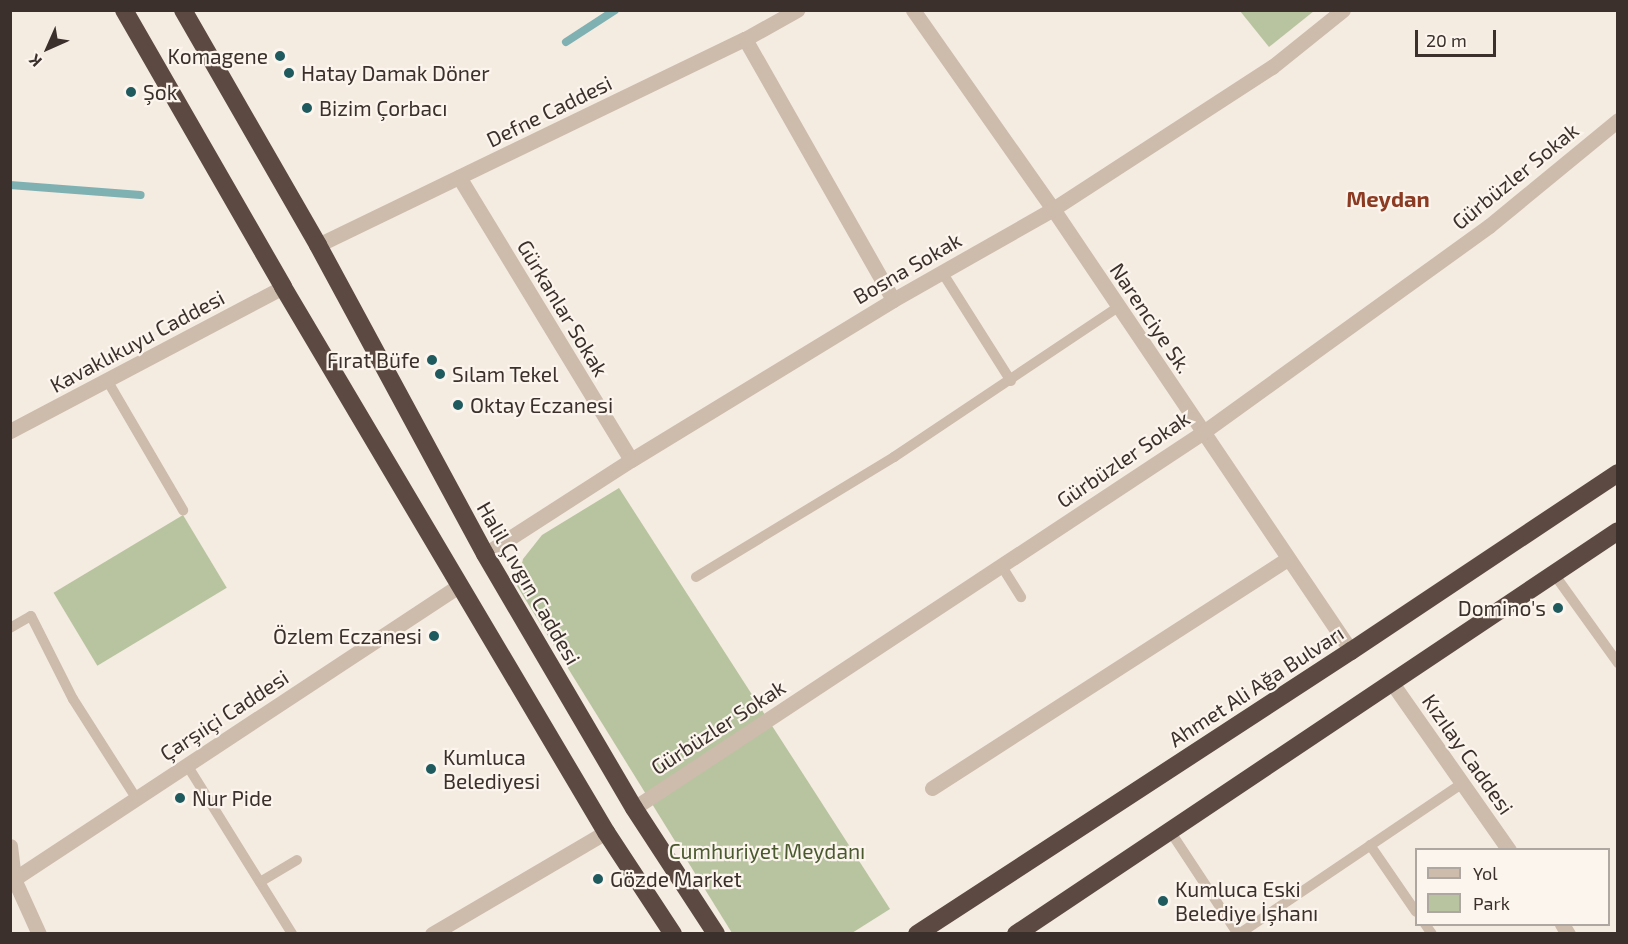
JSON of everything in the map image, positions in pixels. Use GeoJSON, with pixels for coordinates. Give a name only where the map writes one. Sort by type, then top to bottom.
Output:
{"type":"FeatureCollection","features":[{"type":"Feature","properties":{"kind":"highway"},"geometry":{"type":"LineString","coordinates":[[124,10],[283,287],[606,832],[673,933]]}},
{"type":"Feature","properties":{"kind":"highway","name":"Halil Çıvgın Caddesi"},"geometry":{"type":"LineString","coordinates":[[183,10],[318,245],[485,554],[634,808],[716,933]]}},
{"type":"Feature","properties":{"kind":"highway","name":"Ahmet Ali Ağa Bulvarı"},"geometry":{"type":"LineString","coordinates":[[917,933],[1351,651],[1617,473]]}},
{"type":"Feature","properties":{"kind":"highway"},"geometry":{"type":"LineString","coordinates":[[1016,933],[1617,531]]}},
{"type":"Feature","properties":{"kind":"street","name":"Defne Caddesi"},"geometry":{"type":"LineString","coordinates":[[318,245],[746,39],[797,10]]}},
{"type":"Feature","properties":{"kind":"street","name":"Narenciye Sk."},"geometry":{"type":"LineString","coordinates":[[913,10],[1053,208],[1202,433],[1351,651]]}},
{"type":"Feature","properties":{"kind":"street","name":"Bosna Sokak"},"geometry":{"type":"LineString","coordinates":[[485,554],[631,460],[893,300],[1053,208],[1272,67],[1344,10]]}},
{"type":"Feature","properties":{"kind":"street"},"geometry":{"type":"LineString","coordinates":[[746,39],[893,300]]}},
{"type":"Feature","properties":{"kind":"street","name":"Gürbüzler Sokak"},"geometry":{"type":"LineString","coordinates":[[634,808],[1202,433],[1489,225],[1617,120]]}},
{"type":"Feature","properties":{"kind":"street","name":"Gürkanlar Sokak"},"geometry":{"type":"LineString","coordinates":[[459,177],[631,460]]}},
{"type":"Feature","properties":{"kind":"street","name":"Kavaklıkuyu Caddesi"},"geometry":{"type":"LineString","coordinates":[[10,431],[283,287]]}},
{"type":"Feature","properties":{"kind":"street"},"geometry":{"type":"LineString","coordinates":[[932,788],[1287,559]]}},
{"type":"Feature","properties":{"kind":"street","name":"Çarşıiçi Caddesi"},"geometry":{"type":"LineString","coordinates":[[12,878],[460,585]]}},
{"type":"Feature","properties":{"kind":"street","name":"Kızılay Caddesi"},"geometry":{"type":"LineString","coordinates":[[1392,683],[1508,848]]}},
{"type":"Feature","properties":{"kind":"street"},"geometry":{"type":"LineString","coordinates":[[432,933],[606,832]]}},
{"type":"Feature","properties":{"kind":"street"},"geometry":{"type":"LineString","coordinates":[[10,846],[12,878],[39,933]]}},
{"type":"Feature","properties":{"kind":"lane"},"geometry":{"type":"LineString","coordinates":[[942,272],[1011,381]]}},
{"type":"Feature","properties":{"kind":"lane"},"geometry":{"type":"LineString","coordinates":[[696,577],[894,457],[1011,381],[1118,307]]}},
{"type":"Feature","properties":{"kind":"lane"},"geometry":{"type":"LineString","coordinates":[[107,380],[183,510]]}},
{"type":"Feature","properties":{"kind":"lane"},"geometry":{"type":"LineString","coordinates":[[1001,565],[1021,597]]}},
{"type":"Feature","properties":{"kind":"lane"},"geometry":{"type":"LineString","coordinates":[[1554,574],[1617,663]]}},
{"type":"Feature","properties":{"kind":"lane"},"geometry":{"type":"LineString","coordinates":[[10,628],[31,616],[73,699],[136,798]]}},
{"type":"Feature","properties":{"kind":"lane"},"geometry":{"type":"LineString","coordinates":[[187,765],[292,933]]}},
{"type":"Feature","properties":{"kind":"lane"},"geometry":{"type":"LineString","coordinates":[[1170,831],[1238,933],[1463,783]]}},
{"type":"Feature","properties":{"kind":"lane"},"geometry":{"type":"LineString","coordinates":[[1370,845],[1415,911]]}},
{"type":"Feature","properties":{"kind":"lane"},"geometry":{"type":"LineString","coordinates":[[260,882],[297,860]]}},
{"type":"Feature","properties":{"kind":"green space"},"geometry":{"type":"Polygon","coordinates":[[[1240,11],[1314,11],[1269,47],[1240,11]]]}},
{"type":"Feature","properties":{"kind":"green space","name":"Cumhuriyet Meydanı"},"geometry":{"type":"Polygon","coordinates":[[[619,488],[890,909],[852,933],[732,933],[517,586],[523,559],[542,535],[619,488]]]}},
{"type":"Feature","properties":{"kind":"green space"},"geometry":{"type":"Polygon","coordinates":[[[183,515],[227,588],[97,666],[54,593],[183,515]]]}},
{"type":"Feature","properties":{"kind":"waterway"},"geometry":{"type":"LineString","coordinates":[[566,42],[615,10]]}},
{"type":"Feature","properties":{"kind":"waterway"},"geometry":{"type":"LineString","coordinates":[[10,185],[141,195]]}},
{"type":"Feature","properties":{"kind":"place","name":"Komagene"},"geometry":{"type":"Point","coordinates":[280,56]}},
{"type":"Feature","properties":{"kind":"place","name":"Hatay Damak Döner"},"geometry":{"type":"Point","coordinates":[289,73]}},
{"type":"Feature","properties":{"kind":"place","name":"Şok"},"geometry":{"type":"Point","coordinates":[131,92]}},
{"type":"Feature","properties":{"kind":"place","name":"Bizim Çorbacı"},"geometry":{"type":"Point","coordinates":[307,108]}},
{"type":"Feature","properties":{"kind":"place","name":"Fırat Büfe"},"geometry":{"type":"Point","coordinates":[432,360]}},
{"type":"Feature","properties":{"kind":"place","name":"Sılam Tekel"},"geometry":{"type":"Point","coordinates":[440,374]}},
{"type":"Feature","properties":{"kind":"place","name":"Oktay Eczanesi"},"geometry":{"type":"Point","coordinates":[458,405]}},
{"type":"Feature","properties":{"kind":"place","name":"Domino's"},"geometry":{"type":"Point","coordinates":[1558,608]}},
{"type":"Feature","properties":{"kind":"place","name":"Özlem Eczanesi"},"geometry":{"type":"Point","coordinates":[434,636]}},
{"type":"Feature","properties":{"kind":"place","name":"Kumluca Belediyesi"},"geometry":{"type":"Point","coordinates":[431,769]}},
{"type":"Feature","properties":{"kind":"place","name":"Nur Pide"},"geometry":{"type":"Point","coordinates":[180,798]}},
{"type":"Feature","properties":{"kind":"place","name":"Gözde Market"},"geometry":{"type":"Point","coordinates":[598,879]}},
{"type":"Feature","properties":{"kind":"place","name":"Kumluca Eski Belediye İşhanı"},"geometry":{"type":"Point","coordinates":[1163,901]}},
{"type":"Feature","properties":{"kind":"district","name":"Meydan"},"geometry":{"type":"Point","coordinates":[1388,199]}}]}
